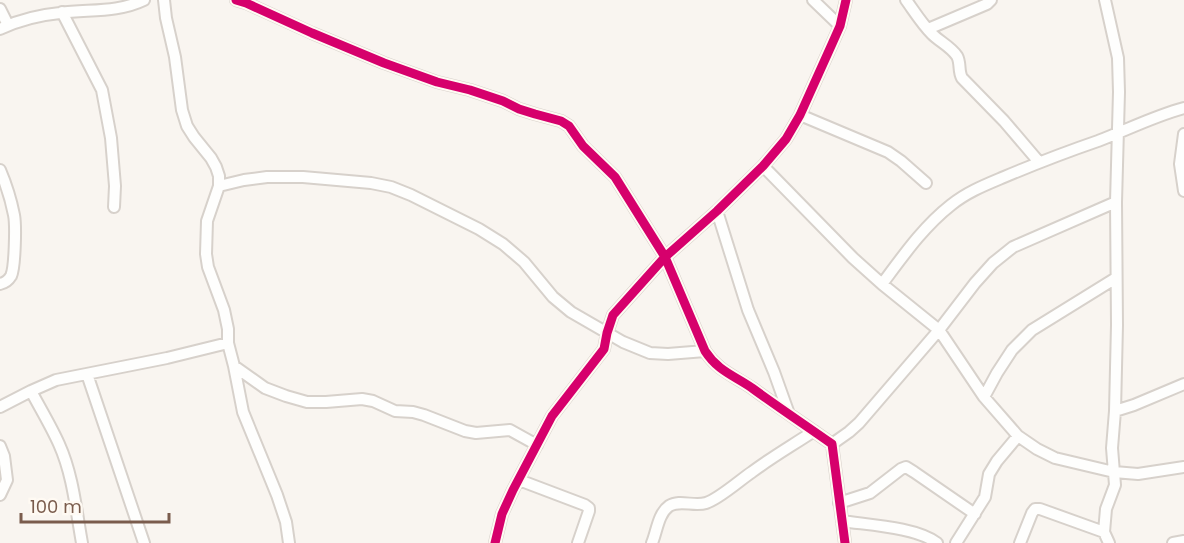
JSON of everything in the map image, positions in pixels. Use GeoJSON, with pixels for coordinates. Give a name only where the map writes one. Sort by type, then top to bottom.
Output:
{"type":"FeatureCollection","features":[{"type":"Feature","properties":{"kind":"street"},"geometry":{"type":"LineString","coordinates":[[0,9],[4,27],[32,17],[62,12],[122,8],[144,0]]}},
{"type":"Feature","properties":{"kind":"street"},"geometry":{"type":"LineString","coordinates":[[164,0],[182,111],[187,126],[216,167],[219,176],[219,186],[207,221],[208,267],[224,310],[228,343],[243,412],[278,495],[289,543]]}},
{"type":"Feature","properties":{"kind":"street"},"geometry":{"type":"LineString","coordinates":[[236,0],[384,63],[437,82],[503,101],[519,109],[561,121],[569,126],[583,147],[615,177],[665,257],[705,351],[712,362],[832,444],[845,543]]}},
{"type":"Feature","properties":{"kind":"street"},"geometry":{"type":"LineString","coordinates":[[813,0],[840,26]]}},
{"type":"Feature","properties":{"kind":"street"},"geometry":{"type":"LineString","coordinates":[[495,543],[501,514],[552,416],[604,349],[613,315],[665,257],[717,211],[763,166],[786,139],[800,115],[840,26],[846,0]]}},
{"type":"Feature","properties":{"kind":"street"},"geometry":{"type":"LineString","coordinates":[[906,0],[928,29],[956,54],[960,62],[959,73],[962,78],[1040,162]]}},
{"type":"Feature","properties":{"kind":"street"},"geometry":{"type":"LineString","coordinates":[[928,29],[987,4],[991,0]]}},
{"type":"Feature","properties":{"kind":"street"},"geometry":{"type":"LineString","coordinates":[[1105,0],[1118,58],[1119,92],[1116,202],[1117,325],[1112,448],[1115,488],[1106,509],[1104,532],[1109,543]]}},
{"type":"Feature","properties":{"kind":"street"},"geometry":{"type":"LineString","coordinates":[[62,12],[102,90],[112,147],[114,207]]}},
{"type":"Feature","properties":{"kind":"street"},"geometry":{"type":"LineString","coordinates":[[882,284],[931,222],[969,192],[1150,119],[1184,108]]}},
{"type":"Feature","properties":{"kind":"street"},"geometry":{"type":"LineString","coordinates":[[800,115],[888,152],[926,183]]}},
{"type":"Feature","properties":{"kind":"street"},"geometry":{"type":"LineString","coordinates":[[1184,134],[1180,164],[1184,191]]}},
{"type":"Feature","properties":{"kind":"street"},"geometry":{"type":"LineString","coordinates":[[763,166],[854,258],[939,330],[984,397],[1018,436],[1055,458],[1114,472],[1138,474],[1184,467]]}},
{"type":"Feature","properties":{"kind":"street"},"geometry":{"type":"LineString","coordinates":[[0,170],[15,225],[12,272],[9,279],[0,284]]}},
{"type":"Feature","properties":{"kind":"street"},"geometry":{"type":"LineString","coordinates":[[219,186],[267,177],[336,179],[391,187],[411,195],[503,244],[524,262],[553,297],[571,312],[622,342],[650,353],[705,351]]}},
{"type":"Feature","properties":{"kind":"street"},"geometry":{"type":"LineString","coordinates":[[832,444],[859,423],[993,264],[1013,247],[1116,202]]}},
{"type":"Feature","properties":{"kind":"street"},"geometry":{"type":"LineString","coordinates":[[717,211],[748,310],[789,414]]}},
{"type":"Feature","properties":{"kind":"street"},"geometry":{"type":"LineString","coordinates":[[984,397],[1012,350],[1032,330],[1116,278]]}},
{"type":"Feature","properties":{"kind":"street"},"geometry":{"type":"LineString","coordinates":[[593,324],[613,315]]}},
{"type":"Feature","properties":{"kind":"street"},"geometry":{"type":"LineString","coordinates":[[604,349],[622,342]]}},
{"type":"Feature","properties":{"kind":"street"},"geometry":{"type":"LineString","coordinates":[[0,407],[56,380],[167,358],[228,343]]}},
{"type":"Feature","properties":{"kind":"street"},"geometry":{"type":"LineString","coordinates":[[234,366],[265,388],[307,402],[362,399],[373,401],[395,411],[424,415],[465,431],[476,433],[510,430],[537,446]]}},
{"type":"Feature","properties":{"kind":"street"},"geometry":{"type":"LineString","coordinates":[[87,374],[144,543]]}},
{"type":"Feature","properties":{"kind":"street"},"geometry":{"type":"LineString","coordinates":[[1115,411],[1184,384]]}},
{"type":"Feature","properties":{"kind":"street"},"geometry":{"type":"LineString","coordinates":[[31,391],[63,454],[82,543]]}},
{"type":"Feature","properties":{"kind":"street"},"geometry":{"type":"LineString","coordinates":[[652,543],[662,513],[669,506],[677,503],[696,505],[706,503],[814,431]]}},
{"type":"Feature","properties":{"kind":"street"},"geometry":{"type":"LineString","coordinates":[[956,543],[985,496],[989,474],[997,460],[1018,436]]}},
{"type":"Feature","properties":{"kind":"street"},"geometry":{"type":"LineString","coordinates":[[0,446],[8,480],[0,495]]}},
{"type":"Feature","properties":{"kind":"street"},"geometry":{"type":"LineString","coordinates":[[839,503],[870,493],[906,467],[975,514]]}},
{"type":"Feature","properties":{"kind":"street"},"geometry":{"type":"LineString","coordinates":[[519,480],[589,508],[578,543]]}},
{"type":"Feature","properties":{"kind":"street"},"geometry":{"type":"LineString","coordinates":[[1020,543],[1035,509],[1104,532]]}},
{"type":"Feature","properties":{"kind":"street"},"geometry":{"type":"LineString","coordinates":[[842,521],[918,533],[937,543]]}},
{"type":"Feature","properties":{"kind":"street"},"geometry":{"type":"LineString","coordinates":[[1173,543],[1184,541]]}},
{"type":"Feature","properties":{"kind":"cycle path"},"geometry":{"type":"LineString","coordinates":[[236,0],[384,63],[437,82],[503,101],[519,109],[561,121],[569,126],[583,146],[615,177],[665,257],[710,358],[726,372],[832,444],[845,543]]}},
{"type":"Feature","properties":{"kind":"cycle path"},"geometry":{"type":"LineString","coordinates":[[495,543],[502,514],[513,490],[552,416],[604,349],[613,315],[665,257],[717,211],[763,166],[786,139],[800,115],[840,26],[846,0]]}}]}
